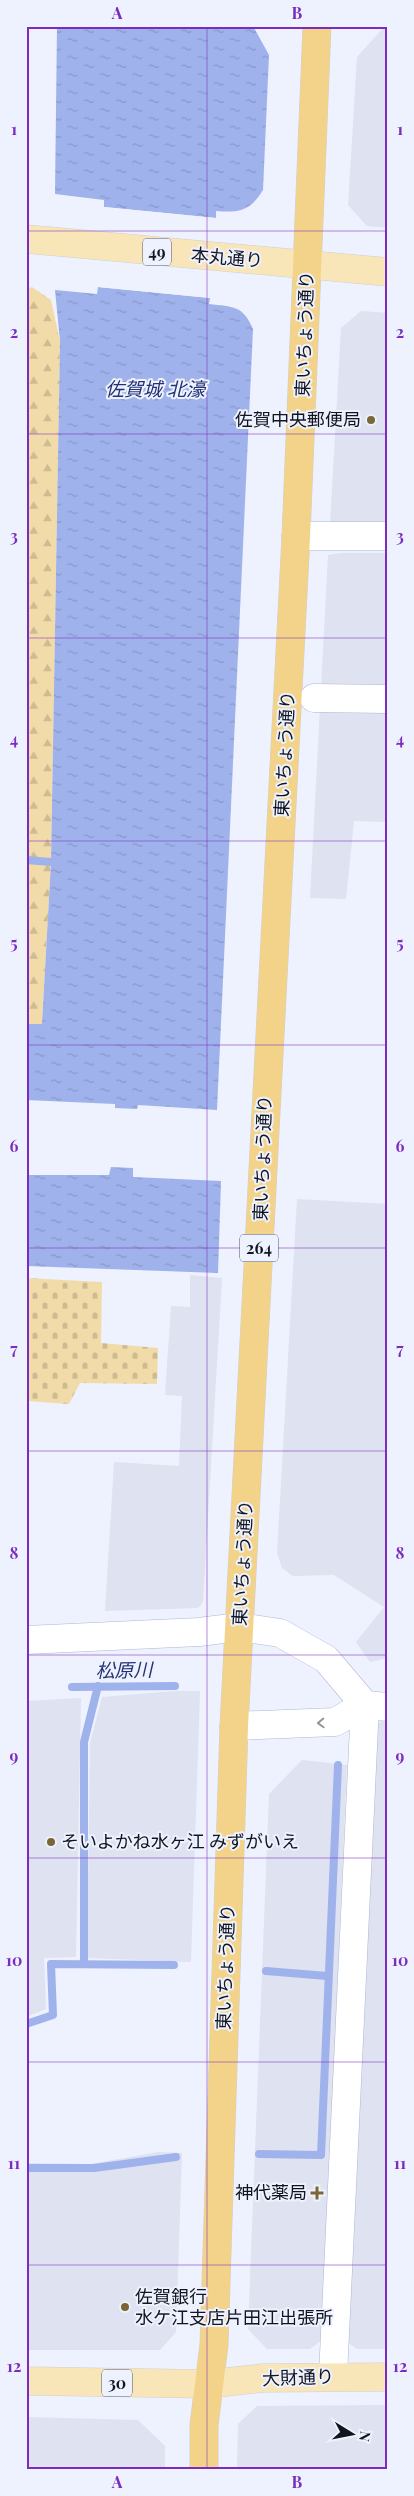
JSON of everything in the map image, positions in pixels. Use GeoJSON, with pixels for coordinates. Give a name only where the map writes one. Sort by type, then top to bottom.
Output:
{"type":"FeatureCollection","features":[{"type":"Feature","properties":{"kind":"highway","name":"東いちょう通り"},"geometry":{"type":"LineString","coordinates":[[204,2470],[204,2425],[214,2345],[234,1726],[296,536],[317,26]]}},
{"type":"Feature","properties":{"kind":"main road","name":"本丸通り"},"geometry":{"type":"LineString","coordinates":[[26,239],[388,272]]}},
{"type":"Feature","properties":{"kind":"main road","name":"大財通り"},"geometry":{"type":"LineString","coordinates":[[208,2384],[262,2378],[388,2377]]}},
{"type":"Feature","properties":{"kind":"main road","name":"30"},"geometry":{"type":"LineString","coordinates":[[26,2381],[208,2384]]}},
{"type":"Feature","properties":{"kind":"street"},"geometry":{"type":"LineString","coordinates":[[296,536],[388,536]]}},
{"type":"Feature","properties":{"kind":"street"},"geometry":{"type":"LineString","coordinates":[[314,698],[388,699]]}},
{"type":"Feature","properties":{"kind":"street"},"geometry":{"type":"LineString","coordinates":[[26,1640],[199,1632],[239,1627],[280,1633],[326,1659],[376,1706]]}},
{"type":"Feature","properties":{"kind":"street"},"geometry":{"type":"LineString","coordinates":[[234,1726],[335,1722],[376,1706]]}},
{"type":"Feature","properties":{"kind":"street"},"geometry":{"type":"LineString","coordinates":[[333,2376],[376,1706]]}},
{"type":"Feature","properties":{"kind":"shaded area"},"geometry":{"type":"Polygon","coordinates":[[[385,26],[388,26],[388,228],[367,226],[348,205],[357,57],[385,26]]]}},
{"type":"Feature","properties":{"kind":"shaded area"},"geometry":{"type":"Polygon","coordinates":[[[361,311],[388,313],[388,525],[330,525],[341,328],[361,311]]]}},
{"type":"Feature","properties":{"kind":"shaded area"},"geometry":{"type":"Polygon","coordinates":[[[341,553],[388,553],[388,822],[354,821],[346,899],[310,898],[328,555],[341,553]]]}},
{"type":"Feature","properties":{"kind":"shaded area"},"geometry":{"type":"Polygon","coordinates":[[[297,1199],[388,1204],[388,1658],[370,1662],[356,1642],[384,1607],[334,1575],[293,1576],[282,1568],[277,1553],[297,1199]]]}},
{"type":"Feature","properties":{"kind":"shaded area"},"geometry":{"type":"Polygon","coordinates":[[[190,1275],[222,1278],[203,1602],[198,1608],[105,1611],[114,1462],[179,1466],[182,1396],[165,1395],[171,1306],[190,1307],[190,1275]]]}},
{"type":"Feature","properties":{"kind":"shaded area"},"geometry":{"type":"Polygon","coordinates":[[[175,1691],[200,1691],[191,1962],[87,1958],[90,1743],[102,1697],[175,1691]]]}},
{"type":"Feature","properties":{"kind":"shaded area","name":"そいよかね水ヶ江 みずがいえ"},"geometry":{"type":"Polygon","coordinates":[[[81,1698],[76,1957],[44,1958],[46,2009],[26,2017],[26,1701],[81,1698]]]}},
{"type":"Feature","properties":{"kind":"shaded area"},"geometry":{"type":"Polygon","coordinates":[[[381,1721],[388,1722],[388,2349],[357,2349],[347,2342],[374,1729],[381,1721]]]}},
{"type":"Feature","properties":{"kind":"shaded area"},"geometry":{"type":"Polygon","coordinates":[[[302,1760],[347,1765],[322,2340],[310,2349],[267,2349],[248,2329],[269,1794],[302,1760]]]}},
{"type":"Feature","properties":{"kind":"shaded area"},"geometry":{"type":"Polygon","coordinates":[[[158,2152],[182,2153],[176,2332],[160,2350],[26,2350],[26,2163],[91,2164],[158,2152]]]}},
{"type":"Feature","properties":{"kind":"shaded area"},"geometry":{"type":"Polygon","coordinates":[[[388,2405],[388,2470],[237,2470],[238,2424],[257,2406],[388,2405]]]}},
{"type":"Feature","properties":{"kind":"shaded area"},"geometry":{"type":"Polygon","coordinates":[[[26,2417],[138,2420],[165,2446],[165,2470],[26,2470],[26,2417]]]}},
{"type":"Feature","properties":{"kind":"green space"},"geometry":{"type":"Polygon","coordinates":[[[32,287],[51,300],[60,341],[51,862],[42,1024],[26,1024],[26,290],[32,287]]]}},
{"type":"Feature","properties":{"kind":"green space"},"geometry":{"type":"Polygon","coordinates":[[[26,1278],[102,1282],[101,1343],[158,1348],[157,1384],[80,1383],[69,1404],[26,1401],[26,1278]]]}},
{"type":"Feature","properties":{"kind":"water"},"geometry":{"type":"Polygon","coordinates":[[[57,26],[253,26],[269,55],[263,190],[254,202],[238,211],[216,211],[216,218],[104,207],[104,200],[55,194],[57,26]]]}},
{"type":"Feature","properties":{"kind":"water","name":"佐賀城 北濠"},"geometry":{"type":"Polygon","coordinates":[[[98,287],[210,298],[209,304],[231,307],[241,311],[253,329],[217,1110],[138,1105],[137,1109],[115,1108],[115,1104],[26,1100],[26,1024],[42,1024],[51,862],[60,341],[55,290],[97,294],[98,287]]]}},
{"type":"Feature","properties":{"kind":"water"},"geometry":{"type":"Polygon","coordinates":[[[111,1167],[133,1168],[133,1177],[221,1181],[218,1273],[26,1266],[26,1175],[109,1175],[111,1167]]]}},
{"type":"Feature","properties":{"kind":"pier"},"geometry":{"type":"Polygon","coordinates":[[[104,207],[216,218],[216,220],[104,210],[104,207]]]}},
{"type":"Feature","properties":{"kind":"pier"},"geometry":{"type":"Polygon","coordinates":[[[98,284],[210,296],[210,298],[98,287],[98,284]]]}},
{"type":"Feature","properties":{"kind":"waterway"},"geometry":{"type":"LineString","coordinates":[[26,860],[51,862]]}},
{"type":"Feature","properties":{"kind":"waterway"},"geometry":{"type":"LineString","coordinates":[[84,1963],[84,1742],[98,1686]]}},
{"type":"Feature","properties":{"kind":"waterway","name":"松原川"},"geometry":{"type":"LineString","coordinates":[[72,1687],[175,1686]]}},
{"type":"Feature","properties":{"kind":"waterway"},"geometry":{"type":"LineString","coordinates":[[259,2154],[321,2155],[338,1765]]}},
{"type":"Feature","properties":{"kind":"waterway"},"geometry":{"type":"LineString","coordinates":[[26,2024],[53,2015],[51,1964],[174,1965]]}},
{"type":"Feature","properties":{"kind":"waterway"},"geometry":{"type":"LineString","coordinates":[[266,1971],[327,1976]]}},
{"type":"Feature","properties":{"kind":"waterway"},"geometry":{"type":"LineString","coordinates":[[26,2168],[94,2168],[176,2157]]}},
{"type":"Feature","properties":{"kind":"place","name":"佐賀中央郵便局"},"geometry":{"type":"Point","coordinates":[371,420]}},
{"type":"Feature","properties":{"kind":"place","name":"そいよかね水ヶ江 みずがいえ"},"geometry":{"type":"Point","coordinates":[51,1842]}},
{"type":"Feature","properties":{"kind":"place","name":"神代薬局"},"geometry":{"type":"Point","coordinates":[317,2193]}},
{"type":"Feature","properties":{"kind":"place","name":"佐賀銀行 水ケ江支店片田江出張所"},"geometry":{"type":"Point","coordinates":[125,2307]}}]}
